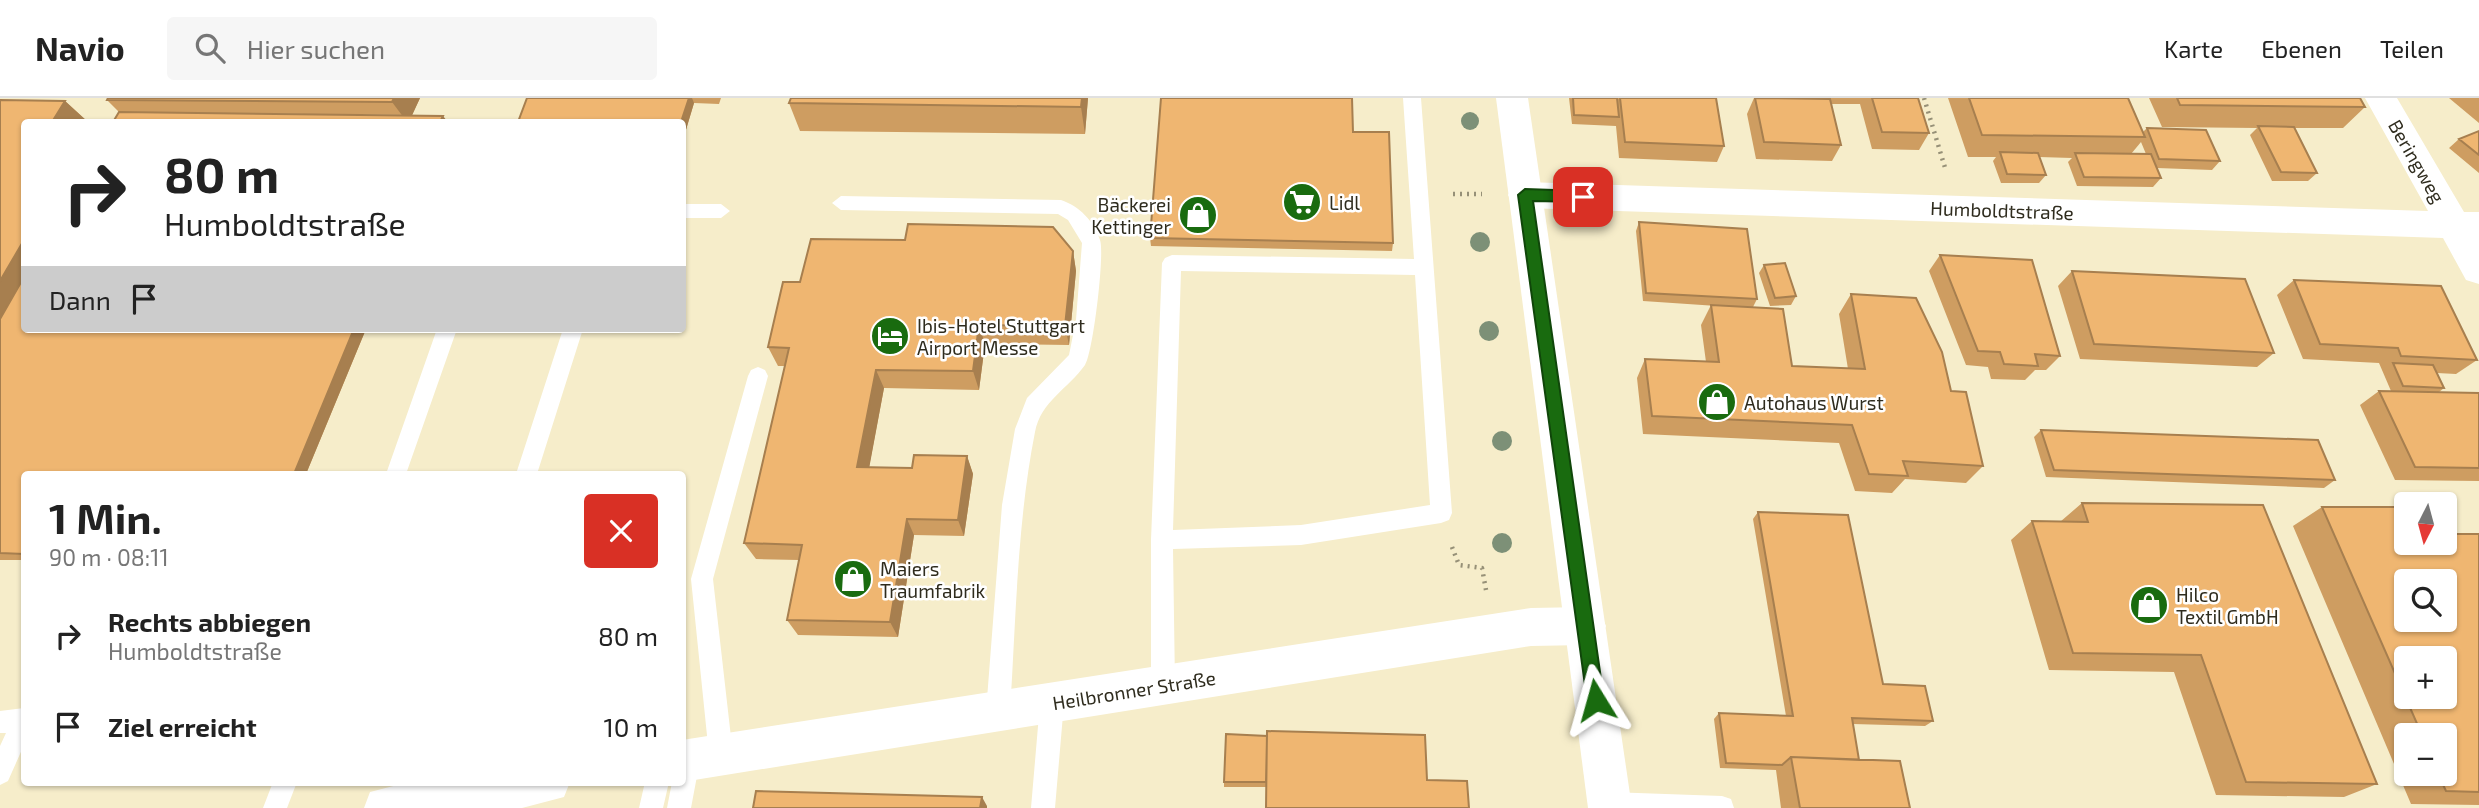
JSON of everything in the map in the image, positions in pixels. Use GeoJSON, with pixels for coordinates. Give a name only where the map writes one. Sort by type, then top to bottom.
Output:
{"type":"FeatureCollection","features":[{"type":"Feature","properties":{"kind":"street"},"geometry":{"type":"LineString","coordinates":[[1512,98],[1610,806]]}},
{"type":"Feature","properties":{"kind":"street","name":"Beringweg"},"geometry":{"type":"LineString","coordinates":[[2381,98],[2466,225],[2479,270]]}},
{"type":"Feature","properties":{"kind":"street","name":"Humboldtstraße"},"geometry":{"type":"LineString","coordinates":[[1525,195],[2466,225]]}},
{"type":"Feature","properties":{"kind":"street","name":"Heilbronner Straße"},"geometry":{"type":"LineString","coordinates":[[687,765],[1052,703],[1531,627],[1585,626]]}},
{"type":"Feature","properties":{"kind":"street"},"geometry":{"type":"LineString","coordinates":[[386,808],[523,786]]}},
{"type":"Feature","properties":{"kind":"lane"},"geometry":{"type":"LineString","coordinates":[[1162,540],[1301,535],[1441,513],[1412,98]]}},
{"type":"Feature","properties":{"kind":"lane"},"geometry":{"type":"LineString","coordinates":[[841,204],[1061,207],[1075,215],[1092,242],[1088,309],[1078,359],[1034,404],[1025,429],[1013,505],[998,712]]}},
{"type":"Feature","properties":{"kind":"lane"},"geometry":{"type":"LineString","coordinates":[[686,211],[721,211]]}},
{"type":"Feature","properties":{"kind":"lane"},"geometry":{"type":"LineString","coordinates":[[1163,685],[1162,540],[1172,263],[1424,267]]}},
{"type":"Feature","properties":{"kind":"lane"},"geometry":{"type":"LineString","coordinates":[[397,471],[446,333]]}},
{"type":"Feature","properties":{"kind":"lane"},"geometry":{"type":"LineString","coordinates":[[527,471],[572,333]]}},
{"type":"Feature","properties":{"kind":"lane"},"geometry":{"type":"LineString","coordinates":[[687,765],[702,579],[758,376]]}},
{"type":"Feature","properties":{"kind":"lane"},"geometry":{"type":"LineString","coordinates":[[1043,808],[1052,703]]}},
{"type":"Feature","properties":{"kind":"lane"},"geometry":{"type":"LineString","coordinates":[[0,773],[18,721]]}},
{"type":"Feature","properties":{"kind":"lane"},"geometry":{"type":"LineString","coordinates":[[275,808],[283,786]]}},
{"type":"Feature","properties":{"kind":"lane"},"geometry":{"type":"LineString","coordinates":[[651,808],[669,786]]}},
{"type":"Feature","properties":{"kind":"lane"},"geometry":{"type":"LineString","coordinates":[[679,808],[683,786]]}},
{"type":"Feature","properties":{"kind":"lane"},"geometry":{"type":"LineString","coordinates":[[1610,806],[1722,808]]}},
{"type":"Feature","properties":{"kind":"path"},"geometry":{"type":"LineString","coordinates":[[1924,98],[1958,209]]}},
{"type":"Feature","properties":{"kind":"path"},"geometry":{"type":"LineString","coordinates":[[1418,194],[1525,195]]}},
{"type":"Feature","properties":{"kind":"path"},"geometry":{"type":"LineString","coordinates":[[1441,513],[1459,565],[1482,568],[1494,633]]}},
{"type":"Feature","properties":{"kind":"building"},"geometry":{"type":"Polygon","coordinates":[[[394,98],[392,102],[107,100],[394,98]]]}},
{"type":"Feature","properties":{"kind":"building"},"geometry":{"type":"Polygon","coordinates":[[[527,98],[689,98],[682,119],[519,119],[527,98]]]}},
{"type":"Feature","properties":{"kind":"building"},"geometry":{"type":"Polygon","coordinates":[[[791,98],[1082,98],[1081,107],[789,103],[791,98]]]}},
{"type":"Feature","properties":{"kind":"building"},"geometry":{"type":"Polygon","coordinates":[[[1161,98],[1352,98],[1353,132],[1389,132],[1393,243],[1150,238],[1161,98]]]}},
{"type":"Feature","properties":{"kind":"building"},"geometry":{"type":"Polygon","coordinates":[[[1573,98],[1617,98],[1619,117],[1574,115],[1573,98]]]}},
{"type":"Feature","properties":{"kind":"building"},"geometry":{"type":"Polygon","coordinates":[[[1620,98],[1716,98],[1724,146],[1625,142],[1620,98]]]}},
{"type":"Feature","properties":{"kind":"building"},"geometry":{"type":"Polygon","coordinates":[[[1755,98],[1830,99],[1841,145],[1764,142],[1755,98]]]}},
{"type":"Feature","properties":{"kind":"building"},"geometry":{"type":"Polygon","coordinates":[[[1872,98],[1918,98],[1929,133],[1882,132],[1872,98]]]}},
{"type":"Feature","properties":{"kind":"building"},"geometry":{"type":"Polygon","coordinates":[[[1969,98],[2128,98],[2145,137],[1982,135],[1969,98]]]}},
{"type":"Feature","properties":{"kind":"building"},"geometry":{"type":"Polygon","coordinates":[[[2177,98],[2360,98],[2365,107],[2180,105],[2177,98]]]}},
{"type":"Feature","properties":{"kind":"building"},"geometry":{"type":"Polygon","coordinates":[[[0,100],[65,101],[54,119],[21,119],[21,245],[0,281],[0,100]]]}},
{"type":"Feature","properties":{"kind":"building"},"geometry":{"type":"Polygon","coordinates":[[[119,112],[443,116],[442,119],[115,119],[119,112]]]}},
{"type":"Feature","properties":{"kind":"building"},"geometry":{"type":"Polygon","coordinates":[[[2258,126],[2294,127],[2317,173],[2281,172],[2258,126]]]}},
{"type":"Feature","properties":{"kind":"building"},"geometry":{"type":"Polygon","coordinates":[[[2147,128],[2206,130],[2220,161],[2159,159],[2147,128]]]}},
{"type":"Feature","properties":{"kind":"building"},"geometry":{"type":"Polygon","coordinates":[[[2479,131],[2479,155],[2459,139],[2479,131]]]}},
{"type":"Feature","properties":{"kind":"building"},"geometry":{"type":"Polygon","coordinates":[[[2000,152],[2038,153],[2046,175],[2007,174],[2000,152]]]}},
{"type":"Feature","properties":{"kind":"building"},"geometry":{"type":"Polygon","coordinates":[[[2075,153],[2151,154],[2161,178],[2084,177],[2075,153]]]}},
{"type":"Feature","properties":{"kind":"building"},"geometry":{"type":"Polygon","coordinates":[[[1639,222],[1747,229],[1757,299],[1646,293],[1639,222]]]}},
{"type":"Feature","properties":{"kind":"building"},"geometry":{"type":"Polygon","coordinates":[[[908,224],[1053,227],[1073,251],[1065,326],[979,325],[973,371],[876,370],[857,467],[912,468],[914,455],[967,456],[958,520],[907,519],[890,622],[787,620],[802,545],[744,543],[789,348],[768,347],[783,282],[800,282],[811,239],[905,240],[908,224]]]}},
{"type":"Feature","properties":{"kind":"building"},"geometry":{"type":"Polygon","coordinates":[[[1940,255],[2032,260],[2060,356],[2035,354],[2038,366],[2004,364],[2000,352],[1978,351],[1940,255]]]}},
{"type":"Feature","properties":{"kind":"building"},"geometry":{"type":"Polygon","coordinates":[[[1785,263],[1796,296],[1775,298],[1764,265],[1785,263]]]}},
{"type":"Feature","properties":{"kind":"building"},"geometry":{"type":"Polygon","coordinates":[[[2072,271],[2245,279],[2274,353],[2094,344],[2072,271]]]}},
{"type":"Feature","properties":{"kind":"building"},"geometry":{"type":"Polygon","coordinates":[[[2294,280],[2441,286],[2477,360],[2401,356],[2398,348],[2320,344],[2294,280]]]}},
{"type":"Feature","properties":{"kind":"building"},"geometry":{"type":"Polygon","coordinates":[[[21,282],[21,333],[352,333],[295,471],[21,471],[21,554],[0,553],[0,319],[21,282]]]}},
{"type":"Feature","properties":{"kind":"building"},"geometry":{"type":"Polygon","coordinates":[[[1851,294],[1916,298],[1942,352],[1951,391],[1966,392],[1983,466],[1903,461],[1908,476],[1869,474],[1852,425],[1652,416],[1645,359],[1719,362],[1711,305],[1783,309],[1792,366],[1865,369],[1851,294]]]}},
{"type":"Feature","properties":{"kind":"building"},"geometry":{"type":"Polygon","coordinates":[[[2393,363],[2433,365],[2444,388],[2403,386],[2393,363]]]}},
{"type":"Feature","properties":{"kind":"building"},"geometry":{"type":"Polygon","coordinates":[[[2379,391],[2479,393],[2479,468],[2415,467],[2379,391]]]}},
{"type":"Feature","properties":{"kind":"building"},"geometry":{"type":"Polygon","coordinates":[[[2041,430],[2318,440],[2335,480],[2054,470],[2041,430]]]}},
{"type":"Feature","properties":{"kind":"building","name":"Hilco Textil GmbH"},"geometry":{"type":"Polygon","coordinates":[[[2082,503],[2263,505],[2377,784],[2246,782],[2201,655],[2073,653],[2032,521],[2088,522],[2082,503]]]}},
{"type":"Feature","properties":{"kind":"building"},"geometry":{"type":"Polygon","coordinates":[[[2322,507],[2394,507],[2394,555],[2457,555],[2457,534],[2479,534],[2479,792],[2446,791],[2444,786],[2457,786],[2457,723],[2417,723],[2411,709],[2457,709],[2457,646],[2394,646],[2394,671],[2322,507]]]}},
{"type":"Feature","properties":{"kind":"building"},"geometry":{"type":"Polygon","coordinates":[[[1758,512],[1848,515],[1883,684],[1925,686],[1933,721],[1852,718],[1859,760],[1791,757],[1782,765],[1726,763],[1719,713],[1793,716],[1758,512]]]}},
{"type":"Feature","properties":{"kind":"building"},"geometry":{"type":"Polygon","coordinates":[[[1267,731],[1425,735],[1427,780],[1467,781],[1469,808],[1266,808],[1267,731]]]}},
{"type":"Feature","properties":{"kind":"building"},"geometry":{"type":"Polygon","coordinates":[[[1226,734],[1267,736],[1266,782],[1224,782],[1226,734]]]}},
{"type":"Feature","properties":{"kind":"building"},"geometry":{"type":"Polygon","coordinates":[[[1791,757],[1900,761],[1910,808],[1800,808],[1791,757]]]}},
{"type":"Feature","properties":{"kind":"building"},"geometry":{"type":"Polygon","coordinates":[[[756,791],[982,797],[980,808],[753,808],[756,791]]]}},
{"type":"Feature","properties":{"kind":"place","name":"Lidl"},"geometry":{"type":"Point","coordinates":[1302,202]}},
{"type":"Feature","properties":{"kind":"place","name":"Bäckerei Kettinger"},"geometry":{"type":"Point","coordinates":[1198,215]}},
{"type":"Feature","properties":{"kind":"place","name":"Ibis-Hotel Stuttgart Airport Messe"},"geometry":{"type":"Point","coordinates":[890,336]}},
{"type":"Feature","properties":{"kind":"place","name":"Autohaus Wurst"},"geometry":{"type":"Point","coordinates":[1717,402]}},
{"type":"Feature","properties":{"kind":"place","name":"Maiers Traumfabrik"},"geometry":{"type":"Point","coordinates":[853,579]}},
{"type":"Feature","properties":{"kind":"place","name":"Hilco Textil GmbH"},"geometry":{"type":"Point","coordinates":[2149,605]}},
{"type":"Feature","properties":{"kind":"route"},"geometry":{"type":"LineString","coordinates":[[1583,197],[1525,195],[1596,700]]}}]}
